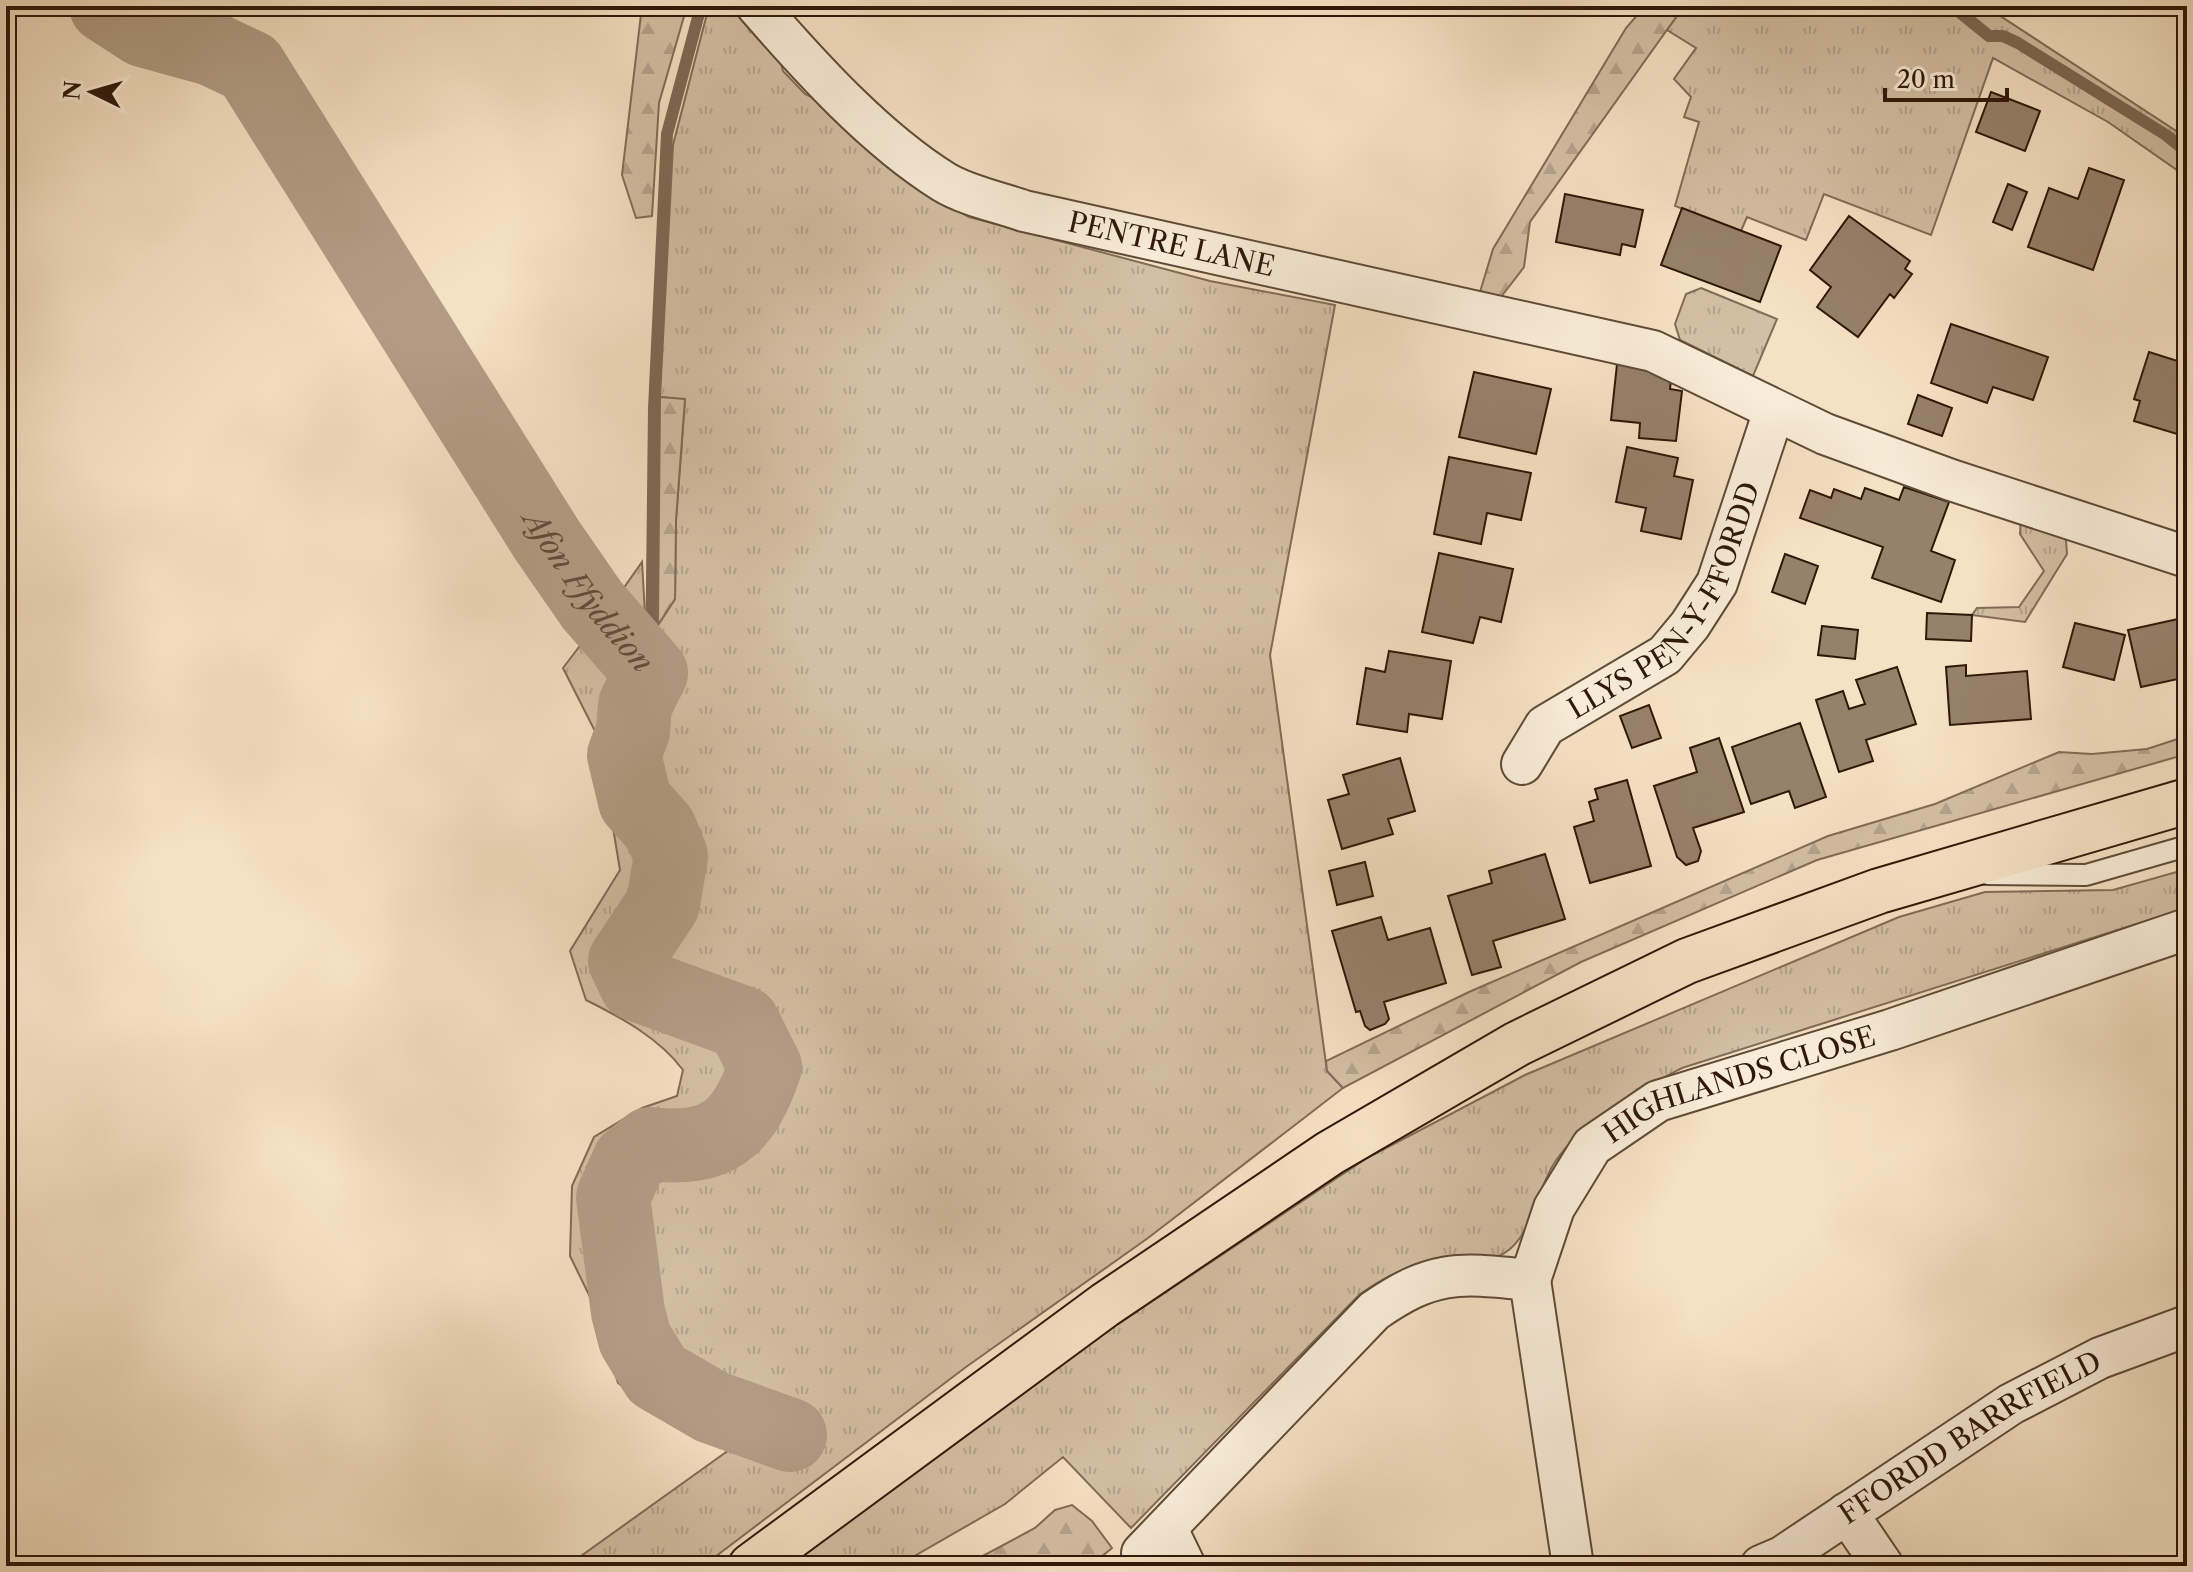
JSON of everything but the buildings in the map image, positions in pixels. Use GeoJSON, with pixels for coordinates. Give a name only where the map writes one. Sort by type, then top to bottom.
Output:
{"type":"FeatureCollection","features":[{"type":"Feature","properties":{"kind":"main road"},"geometry":{"type":"LineString","coordinates":[[751,1566],[1105,1305],[1330,1153],[1517,1044],[1687,961],[1879,891],[2187,801]]}},
{"type":"Feature","properties":{"kind":"street","name":"PENTRE LANE"},"geometry":{"type":"LineString","coordinates":[[757,6],[797,52],[903,153],[946,184],[1024,211],[1653,351],[1774,411],[1951,480],[2187,557]]}},
{"type":"Feature","properties":{"kind":"street","name":"LLYS PEN-Y-FFORDD"},"geometry":{"type":"LineString","coordinates":[[1522,764],[1545,726],[1665,655],[1690,625],[1717,583],[1774,411]]}},
{"type":"Feature","properties":{"kind":"street","name":"HIGHLANDS CLOSE"},"geometry":{"type":"LineString","coordinates":[[1530,1280],[1554,1208],[1592,1146],[1658,1101],[1890,1030],[2187,929]]}},
{"type":"Feature","properties":{"kind":"street"},"geometry":{"type":"LineString","coordinates":[[1185,1566],[1154,1541],[1374,1311],[1407,1288],[1438,1276],[1530,1280],[1573,1566]]}},
{"type":"Feature","properties":{"kind":"street","name":"FFORDD BARRFIELD"},"geometry":{"type":"LineString","coordinates":[[1761,1566],[2011,1404],[2100,1358],[2187,1326]]}},
{"type":"Feature","properties":{"kind":"street"},"geometry":{"type":"LineString","coordinates":[[1847,1513],[1883,1566]]}},
{"type":"Feature","properties":{"kind":"lane"},"geometry":{"type":"LineString","coordinates":[[1939,874],[2086,875],[2187,846]]}},
{"type":"Feature","properties":{"kind":"green space"},"geometry":{"type":"Polygon","coordinates":[[[642,6],[687,6],[659,103],[652,216],[636,218],[622,175],[642,6]]]}},
{"type":"Feature","properties":{"kind":"green space"},"geometry":{"type":"Polygon","coordinates":[[[709,6],[742,6],[777,46],[783,71],[805,94],[841,112],[914,185],[969,217],[1210,281],[1335,305],[1270,655],[1327,1071],[1343,1088],[1148,1238],[966,1367],[703,1566],[567,1566],[729,1450],[670,1423],[618,1383],[592,1301],[570,1256],[572,1186],[594,1137],[642,1108],[677,1096],[683,1070],[651,1039],[586,1000],[570,951],[620,870],[598,737],[563,668],[598,622],[635,667],[627,687],[625,724],[614,751],[615,771],[619,786],[655,848],[657,861],[654,886],[620,958],[637,991],[742,1040],[756,1067],[742,1105],[721,1127],[702,1133],[669,1132],[657,1135],[635,1146],[618,1163],[606,1198],[611,1241],[602,1252],[609,1286],[636,1363],[658,1388],[736,1431],[759,1449],[801,1428],[717,1397],[670,1372],[648,1345],[640,1327],[628,1265],[628,1221],[639,1162],[653,1154],[700,1151],[734,1139],[765,1106],[776,1066],[749,1020],[641,979],[631,963],[673,901],[676,862],[673,835],[656,803],[642,787],[634,756],[641,715],[656,672],[658,625],[675,599],[676,520],[685,400],[660,397],[673,145],[709,6]]]}},
{"type":"Feature","properties":{"kind":"green space"},"geometry":{"type":"Polygon","coordinates":[[[1645,6],[1684,6],[1530,222],[1524,267],[1501,297],[1480,292],[1493,249],[1626,28],[1645,6]]]}},
{"type":"Feature","properties":{"kind":"green space"},"geometry":{"type":"Polygon","coordinates":[[[1684,6],[1985,6],[2187,138],[2187,177],[2108,122],[1993,58],[1931,235],[1824,194],[1806,240],[1747,217],[1741,231],[1675,206],[1699,122],[1684,117],[1691,97],[1674,79],[1696,48],[1667,30],[1684,6]]]}},
{"type":"Feature","properties":{"kind":"green space"},"geometry":{"type":"Polygon","coordinates":[[[1701,288],[1777,319],[1753,376],[1680,340],[1675,324],[1686,294],[1701,288]]]}},
{"type":"Feature","properties":{"kind":"green space"},"geometry":{"type":"Polygon","coordinates":[[[660,397],[685,399],[676,520],[675,599],[658,625],[660,397]]]}},
{"type":"Feature","properties":{"kind":"green space"},"geometry":{"type":"Polygon","coordinates":[[[2021,517],[2047,525],[2066,540],[2067,554],[2025,622],[1972,615],[1977,608],[2019,607],[2044,571],[2020,534],[2021,517]]]}},
{"type":"Feature","properties":{"kind":"green space"},"geometry":{"type":"Polygon","coordinates":[[[642,562],[647,649],[609,609],[642,562]]]}},
{"type":"Feature","properties":{"kind":"green space"},"geometry":{"type":"Polygon","coordinates":[[[2187,736],[2187,754],[1817,860],[1581,962],[1343,1088],[1327,1071],[1326,1061],[1469,992],[1828,836],[1935,804],[2059,752],[2092,754],[2147,749],[2187,736]]]}},
{"type":"Feature","properties":{"kind":"green space"},"geometry":{"type":"Polygon","coordinates":[[[2187,869],[2187,908],[1682,1068],[1629,1097],[1596,1119],[1567,1146],[1549,1173],[1525,1230],[1510,1249],[1481,1261],[1408,1268],[1360,1294],[1131,1528],[1063,1457],[1005,1504],[897,1566],[784,1566],[1109,1330],[1367,1158],[1525,1075],[1899,917],[1985,892],[2113,890],[2187,869]]]}},
{"type":"Feature","properties":{"kind":"green space"},"geometry":{"type":"Polygon","coordinates":[[[1072,1505],[1092,1521],[1112,1548],[1090,1566],[964,1566],[1035,1528],[1055,1510],[1072,1505]]]}},
{"type":"Feature","properties":{"kind":"waterway","name":"Afon Ffyddion"},"geometry":{"type":"LineString","coordinates":[[106,6],[143,30],[212,49],[250,67],[547,540],[592,605],[651,673],[635,705],[633,731],[624,755],[635,801],[660,829],[671,856],[663,904],[625,961],[636,984],[743,1023],[765,1067],[748,1106],[725,1132],[711,1140],[694,1144],[650,1144],[629,1161],[613,1197],[628,1312],[635,1339],[657,1375],[712,1407],[790,1435]]}},
{"type":"Feature","properties":{"kind":"waterway"},"geometry":{"type":"LineString","coordinates":[[651,673],[654,409],[667,134],[701,6]]}},
{"type":"Feature","properties":{"kind":"waterway"},"geometry":{"type":"LineString","coordinates":[[1952,6],[1989,36],[2003,36],[2018,43],[2166,135],[2187,152]]}}]}
